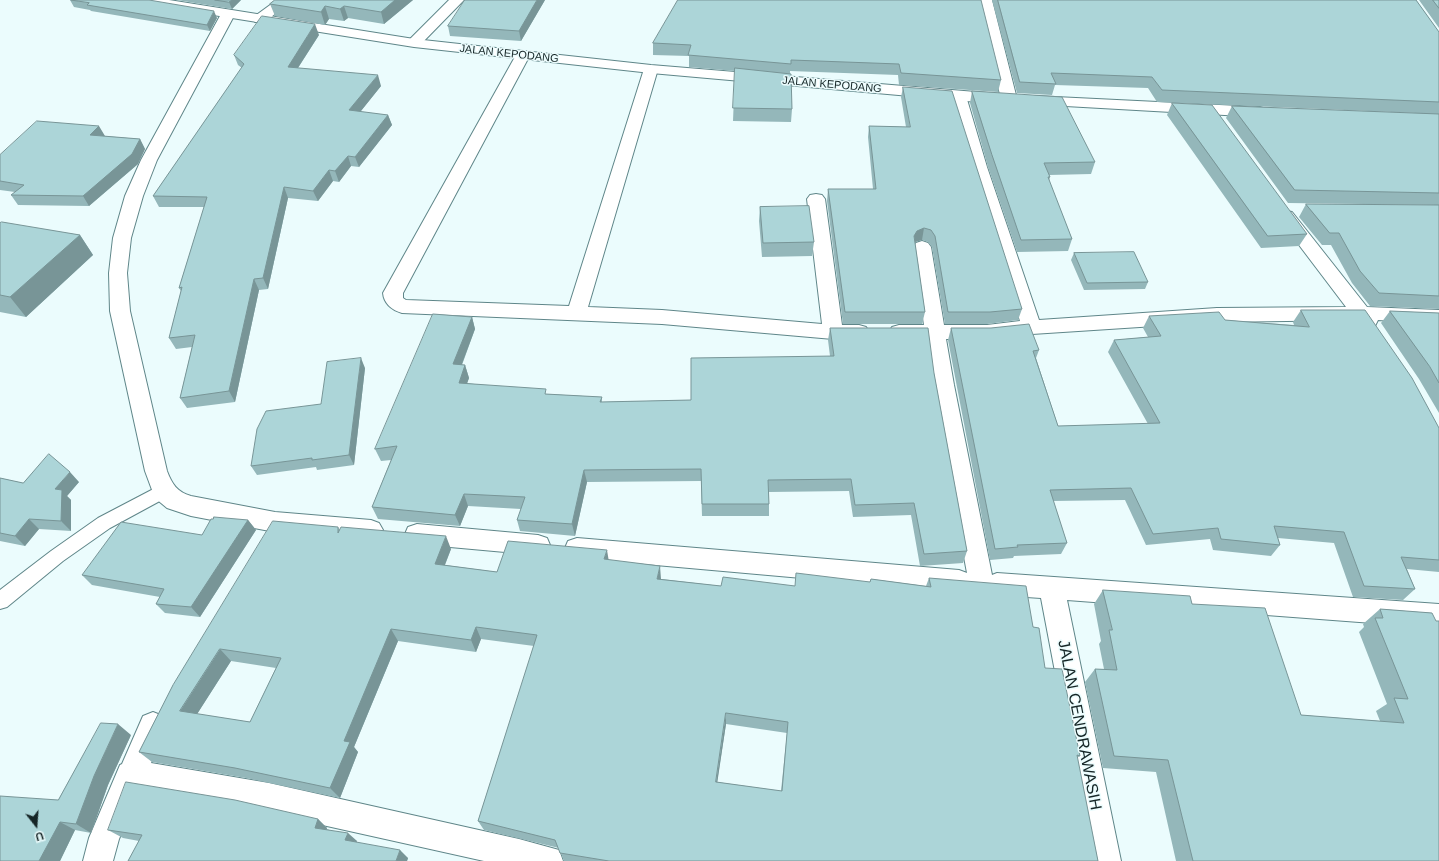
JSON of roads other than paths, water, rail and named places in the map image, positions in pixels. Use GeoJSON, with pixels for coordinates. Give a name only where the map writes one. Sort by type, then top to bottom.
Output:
{"type":"FeatureCollection","features":[{"type":"Feature","properties":{"kind":"street","name":"JALAN KEPODANG"},"geometry":{"type":"LineString","coordinates":[[144,0],[414,43],[651,69],[958,96],[1274,113]]}},
{"type":"Feature","properties":{"kind":"street"},"geometry":{"type":"LineString","coordinates":[[260,19],[285,0]]}},
{"type":"Feature","properties":{"kind":"street"},"geometry":{"type":"LineString","coordinates":[[414,43],[457,0]]}},
{"type":"Feature","properties":{"kind":"street"},"geometry":{"type":"LineString","coordinates":[[985,0],[1009,99]]}},
{"type":"Feature","properties":{"kind":"street"},"geometry":{"type":"LineString","coordinates":[[228,14],[149,160],[134,196],[122,238],[118,273],[120,311],[154,463],[163,490],[176,501],[269,532],[1439,616]]}},
{"type":"Feature","properties":{"kind":"street"},"geometry":{"type":"LineString","coordinates":[[523,55],[393,293],[393,299],[402,306],[662,317],[833,332],[986,332],[1032,327],[1216,315],[1363,313],[1439,316]]}},
{"type":"Feature","properties":{"kind":"street"},"geometry":{"type":"LineString","coordinates":[[576,314],[651,69]]}},
{"type":"Feature","properties":{"kind":"street"},"geometry":{"type":"LineString","coordinates":[[958,96],[978,167],[1032,327]]}},
{"type":"Feature","properties":{"kind":"street"},"geometry":{"type":"LineString","coordinates":[[1212,110],[1225,129]]}},
{"type":"Feature","properties":{"kind":"street"},"geometry":{"type":"LineString","coordinates":[[816,198],[833,332]]}},
{"type":"Feature","properties":{"kind":"street"},"geometry":{"type":"LineString","coordinates":[[1306,210],[1280,206],[1363,313],[1380,339]]}},
{"type":"Feature","properties":{"kind":"street"},"geometry":{"type":"LineString","coordinates":[[922,247],[943,385],[981,583]]}},
{"type":"Feature","properties":{"kind":"street","name":"JALAN CENDRAWASIH"},"geometry":{"type":"LineString","coordinates":[[1052,589],[1106,861]]}},
{"type":"Feature","properties":{"kind":"street"},"geometry":{"type":"LineString","coordinates":[[98,861],[104,838],[130,775],[147,737],[166,703]]}},
{"type":"Feature","properties":{"kind":"street"},"geometry":{"type":"LineString","coordinates":[[130,775],[162,778],[233,791],[459,839],[548,861]]}},
{"type":"Feature","properties":{"kind":"lane"},"geometry":{"type":"LineString","coordinates":[[0,601],[57,556],[104,523],[163,490]]}}]}
